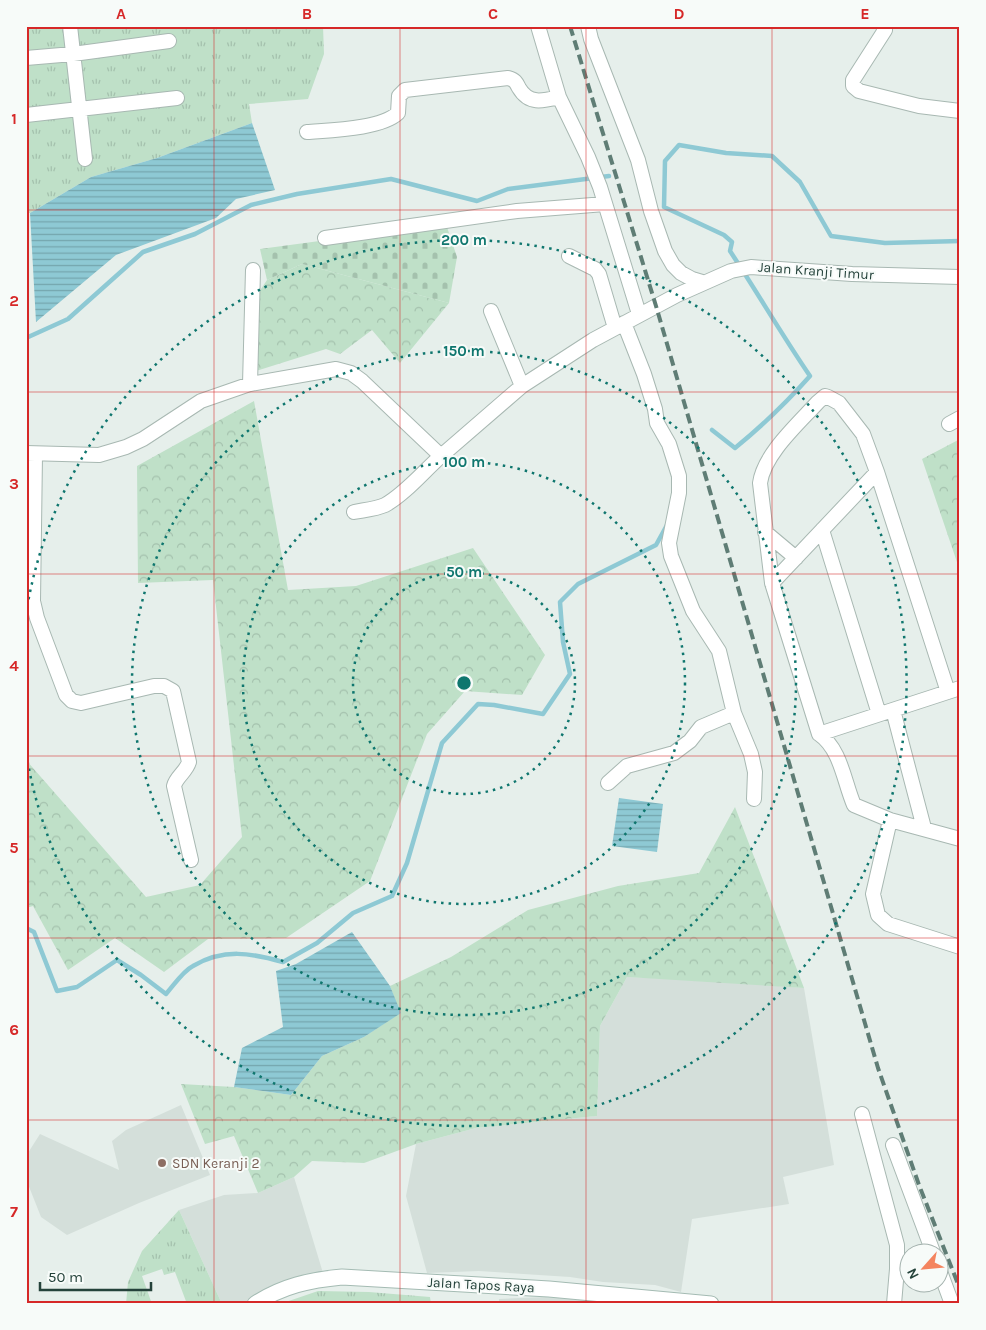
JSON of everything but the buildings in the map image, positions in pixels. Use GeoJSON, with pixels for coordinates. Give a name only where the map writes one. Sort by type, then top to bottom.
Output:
{"type":"FeatureCollection","features":[{"type":"Feature","properties":{"kind":"main road","name":"Jalan Tapos Raya"},"geometry":{"type":"LineString","coordinates":[[255,1304],[280,1291],[311,1280],[342,1278],[549,1289],[711,1304]]}},
{"type":"Feature","properties":{"kind":"street"},"geometry":{"type":"LineString","coordinates":[[70,26],[85,159]]}},
{"type":"Feature","properties":{"kind":"street"},"geometry":{"type":"LineString","coordinates":[[538,26],[559,97],[588,157],[600,187],[639,314]]}},
{"type":"Feature","properties":{"kind":"street"},"geometry":{"type":"LineString","coordinates":[[588,26],[638,160],[651,211],[666,251],[673,265],[681,273],[702,282]]}},
{"type":"Feature","properties":{"kind":"street"},"geometry":{"type":"LineString","coordinates":[[883,26],[885,30],[853,80],[853,86],[859,91],[919,106],[960,111]]}},
{"type":"Feature","properties":{"kind":"street"},"geometry":{"type":"LineString","coordinates":[[26,58],[73,54],[170,41]]}},
{"type":"Feature","properties":{"kind":"street"},"geometry":{"type":"LineString","coordinates":[[307,132],[372,124],[392,118],[398,113],[398,96],[405,90],[508,78],[517,82],[520,90],[530,100],[540,102],[559,97]]}},
{"type":"Feature","properties":{"kind":"street"},"geometry":{"type":"LineString","coordinates":[[26,115],[178,98]]}},
{"type":"Feature","properties":{"kind":"street"},"geometry":{"type":"LineString","coordinates":[[325,238],[517,211],[605,204]]}},
{"type":"Feature","properties":{"kind":"street"},"geometry":{"type":"LineString","coordinates":[[568,256],[594,268],[598,274],[619,326],[644,374],[655,409],[657,423],[669,444],[678,470],[679,493],[669,543],[671,556],[693,611],[720,651],[734,713],[751,754],[755,772],[754,799]]}},
{"type":"Feature","properties":{"kind":"street","name":"Jalan Kranji Timur"},"geometry":{"type":"LineString","coordinates":[[354,512],[377,507],[390,501],[522,386],[593,340],[702,282],[731,271],[751,267],[862,275],[960,277]]}},
{"type":"Feature","properties":{"kind":"street"},"geometry":{"type":"LineString","coordinates":[[250,384],[253,270]]}},
{"type":"Feature","properties":{"kind":"street"},"geometry":{"type":"LineString","coordinates":[[491,311],[522,386]]}},
{"type":"Feature","properties":{"kind":"street"},"geometry":{"type":"LineString","coordinates":[[191,860],[174,786],[175,782],[187,769],[189,762],[173,691],[164,686],[154,686],[81,703],[72,701],[66,695],[37,618],[30,593],[30,454],[99,455],[126,448],[201,402],[250,384],[343,369],[362,381],[441,456]]}},
{"type":"Feature","properties":{"kind":"street"},"geometry":{"type":"LineString","coordinates":[[819,734],[957,690],[863,434],[839,403],[825,396],[779,446],[761,473],[760,483],[772,583],[819,734],[828,742],[836,756],[854,804],[890,820],[960,839]]}},
{"type":"Feature","properties":{"kind":"street"},"geometry":{"type":"LineString","coordinates":[[772,583],[877,472]]}},
{"type":"Feature","properties":{"kind":"street"},"geometry":{"type":"LineString","coordinates":[[822,530],[879,714]]}},
{"type":"Feature","properties":{"kind":"street"},"geometry":{"type":"LineString","coordinates":[[765,532],[796,558]]}},
{"type":"Feature","properties":{"kind":"street"},"geometry":{"type":"LineString","coordinates":[[893,710],[924,828]]}},
{"type":"Feature","properties":{"kind":"street"},"geometry":{"type":"LineString","coordinates":[[608,783],[627,766],[674,753],[690,741],[701,727],[734,713]]}},
{"type":"Feature","properties":{"kind":"street"},"geometry":{"type":"LineString","coordinates":[[890,820],[873,894],[878,915],[888,924],[960,946]]}},
{"type":"Feature","properties":{"kind":"street"},"geometry":{"type":"LineString","coordinates":[[862,1114],[897,1245],[898,1269],[894,1304]]}},
{"type":"Feature","properties":{"kind":"street"},"geometry":{"type":"LineString","coordinates":[[893,1144],[929,1242]]}},
{"type":"Feature","properties":{"kind":"street"},"geometry":{"type":"LineString","coordinates":[[948,1292],[952,1304]]}},
{"type":"Feature","properties":{"kind":"shaded area"},"geometry":{"type":"Polygon","coordinates":[[[627,977],[702,980],[804,988],[834,1165],[783,1177],[789,1204],[692,1219],[681,1292],[655,1285],[603,1282],[570,1277],[479,1271],[427,1273],[406,1196],[416,1144],[476,1128],[597,1116],[600,1026],[627,977]]]}},
{"type":"Feature","properties":{"kind":"shaded area","name":"SDN Keranji 2"},"geometry":{"type":"Polygon","coordinates":[[[181,1105],[210,1175],[139,1203],[67,1235],[41,1217],[26,1179],[26,1156],[40,1134],[119,1170],[112,1141],[126,1130],[181,1105]]]}},
{"type":"Feature","properties":{"kind":"shaded area"},"geometry":{"type":"Polygon","coordinates":[[[294,1177],[323,1273],[270,1290],[242,1304],[222,1304],[179,1210],[224,1195],[258,1193],[294,1177]]]}},
{"type":"Feature","properties":{"kind":"shaded area"},"geometry":{"type":"Polygon","coordinates":[[[546,1297],[607,1304],[499,1304],[499,1299],[546,1297]]]}},
{"type":"Feature","properties":{"kind":"green space"},"geometry":{"type":"Polygon","coordinates":[[[26,26],[323,26],[324,54],[308,99],[249,104],[252,123],[157,158],[91,177],[30,213],[26,213],[26,26]]]}},
{"type":"Feature","properties":{"kind":"green space"},"geometry":{"type":"Polygon","coordinates":[[[446,224],[457,257],[449,303],[302,264],[267,280],[260,249],[446,224]]]}},
{"type":"Feature","properties":{"kind":"green space"},"geometry":{"type":"Polygon","coordinates":[[[302,264],[449,303],[400,363],[372,330],[340,354],[326,349],[256,371],[255,298],[267,280],[302,264]]]}},
{"type":"Feature","properties":{"kind":"green space"},"geometry":{"type":"Polygon","coordinates":[[[254,401],[288,590],[356,586],[473,548],[545,655],[522,695],[465,691],[427,734],[370,881],[286,938],[208,939],[164,972],[115,938],[68,970],[33,906],[26,908],[26,760],[146,897],[200,885],[242,837],[213,580],[138,583],[137,466],[254,401]]]}},
{"type":"Feature","properties":{"kind":"green space"},"geometry":{"type":"Polygon","coordinates":[[[960,439],[960,571],[922,459],[960,439]]]}},
{"type":"Feature","properties":{"kind":"green space"},"geometry":{"type":"Polygon","coordinates":[[[735,807],[804,988],[627,977],[600,1026],[597,1116],[476,1128],[416,1144],[364,1163],[312,1161],[294,1177],[258,1193],[234,1136],[205,1144],[181,1084],[234,1087],[291,1095],[322,1056],[364,1037],[400,1013],[390,986],[451,957],[528,910],[618,886],[699,873],[735,807]]]}},
{"type":"Feature","properties":{"kind":"green space"},"geometry":{"type":"Polygon","coordinates":[[[179,1210],[222,1304],[187,1304],[175,1272],[164,1275],[162,1269],[142,1276],[152,1304],[126,1304],[128,1282],[142,1251],[179,1210]]]}},
{"type":"Feature","properties":{"kind":"green space"},"geometry":{"type":"Polygon","coordinates":[[[318,1291],[369,1292],[430,1297],[431,1304],[280,1304],[318,1291]]]}},
{"type":"Feature","properties":{"kind":"water"},"geometry":{"type":"Polygon","coordinates":[[[252,123],[275,190],[236,199],[216,218],[116,255],[36,322],[30,213],[91,177],[157,158],[252,123]]]}},
{"type":"Feature","properties":{"kind":"water"},"geometry":{"type":"Polygon","coordinates":[[[619,798],[663,804],[657,852],[612,846],[619,798]]]}},
{"type":"Feature","properties":{"kind":"water"},"geometry":{"type":"Polygon","coordinates":[[[352,932],[390,986],[401,1013],[364,1037],[322,1056],[291,1095],[234,1087],[242,1048],[283,1027],[276,971],[296,964],[352,932]]]}},
{"type":"Feature","properties":{"kind":"waterway"},"geometry":{"type":"LineString","coordinates":[[712,430],[735,448],[774,414],[810,376],[730,251],[732,242],[724,235],[664,207],[665,161],[679,145],[726,153],[772,156],[800,182],[831,236],[885,243],[960,241]]}},
{"type":"Feature","properties":{"kind":"waterway"},"geometry":{"type":"LineString","coordinates":[[26,338],[68,319],[143,252],[195,234],[251,205],[297,194],[391,179],[477,201],[508,189],[609,176]]}},
{"type":"Feature","properties":{"kind":"waterway"},"geometry":{"type":"LineString","coordinates":[[26,928],[34,932],[57,991],[77,987],[117,960],[166,994],[189,968],[204,960],[227,954],[238,954],[260,956],[283,962],[317,943],[353,913],[392,896],[407,863],[442,743],[478,704],[543,714],[570,674],[563,642],[560,602],[578,584],[656,545],[667,525]]}},
{"type":"Feature","properties":{"kind":"railway"},"geometry":{"type":"LineString","coordinates":[[570,26],[656,306],[878,1068],[919,1185],[960,1289]]}},
{"type":"Feature","properties":{"kind":"place","name":"SDN Keranji 2"},"geometry":{"type":"Point","coordinates":[162,1163]}}]}
